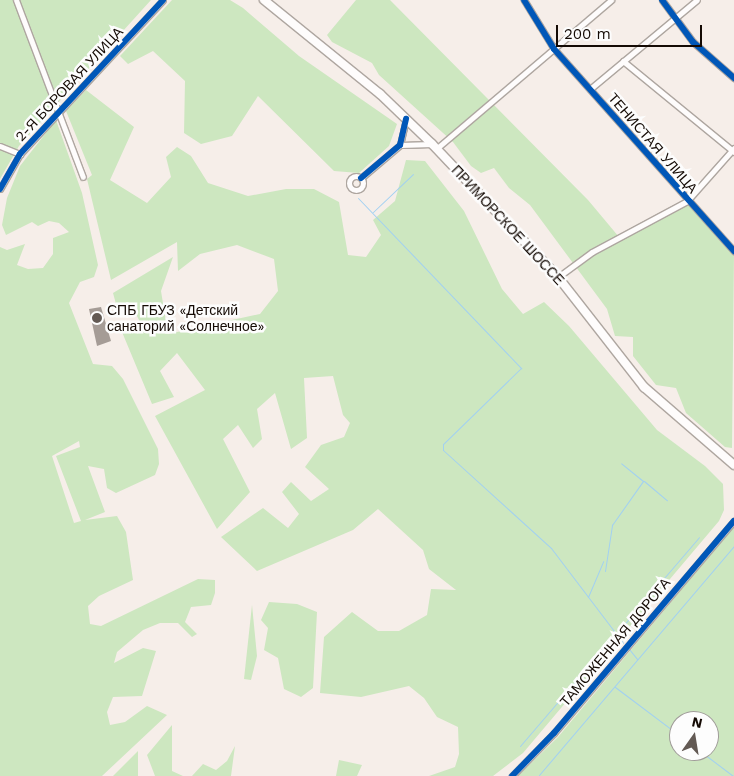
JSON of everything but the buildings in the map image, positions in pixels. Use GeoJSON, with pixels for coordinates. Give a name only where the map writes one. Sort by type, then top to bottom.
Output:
{"type":"FeatureCollection","features":[{"type":"Feature","properties":{"kind":"main road","name":"ПРИМОРСКОЕ ШОССЕ"},"geometry":{"type":"LineString","coordinates":[[264,0],[434,146],[558,276],[644,387],[734,466]]}},
{"type":"Feature","properties":{"kind":"street"},"geometry":{"type":"LineString","coordinates":[[16,0],[60,112],[83,177]]}},
{"type":"Feature","properties":{"kind":"street","name":"2-Я БОРОВАЯ УЛИЦА"},"geometry":{"type":"LineString","coordinates":[[0,189],[20,154],[163,0]]}},
{"type":"Feature","properties":{"kind":"street","name":"ТЕНИСТАЯ УЛИЦА"},"geometry":{"type":"LineString","coordinates":[[524,0],[554,49],[687,201],[734,251]]}},
{"type":"Feature","properties":{"kind":"street"},"geometry":{"type":"LineString","coordinates":[[400,145],[434,146],[554,49],[611,0]]}},
{"type":"Feature","properties":{"kind":"street"},"geometry":{"type":"LineString","coordinates":[[662,0],[698,47],[734,78]]}},
{"type":"Feature","properties":{"kind":"street"},"geometry":{"type":"LineString","coordinates":[[590,89],[697,0]]}},
{"type":"Feature","properties":{"kind":"street"},"geometry":{"type":"LineString","coordinates":[[558,276],[592,252],[687,201],[733,150],[623,61]]}},
{"type":"Feature","properties":{"kind":"street"},"geometry":{"type":"LineString","coordinates":[[362,178],[400,145],[406,120]]}},
{"type":"Feature","properties":{"kind":"street"},"geometry":{"type":"LineString","coordinates":[[0,146],[20,154]]}},
{"type":"Feature","properties":{"kind":"street","name":"ТАМОЖЕННАЯ ДОРОГА"},"geometry":{"type":"LineString","coordinates":[[512,776],[554,733],[734,521]]}},
{"type":"Feature","properties":{"kind":"green space"},"geometry":{"type":"Polygon","coordinates":[[[0,0],[151,0],[19,146],[0,179],[0,0]]]}},
{"type":"Feature","properties":{"kind":"green space"},"geometry":{"type":"Polygon","coordinates":[[[172,0],[230,0],[243,8],[299,56],[397,124],[389,146],[359,173],[334,171],[258,96],[232,136],[201,144],[184,133],[185,81],[153,51],[128,64],[120,56],[172,0]]]}},
{"type":"Feature","properties":{"kind":"green space"},"geometry":{"type":"Polygon","coordinates":[[[356,0],[390,0],[588,200],[619,237],[683,203],[690,204],[734,251],[732,448],[725,447],[686,413],[676,388],[656,385],[633,356],[633,337],[615,336],[607,309],[530,205],[509,188],[494,168],[481,173],[471,166],[453,142],[379,75],[372,63],[332,42],[327,35],[356,0]]]}},
{"type":"Feature","properties":{"kind":"green space"},"geometry":{"type":"Polygon","coordinates":[[[86,90],[134,127],[110,180],[147,203],[171,177],[166,157],[177,147],[191,156],[208,183],[248,196],[286,189],[314,189],[339,202],[348,255],[366,257],[381,235],[373,220],[395,201],[406,160],[425,161],[464,211],[502,289],[523,314],[544,302],[569,326],[657,430],[705,466],[723,484],[724,510],[719,521],[523,753],[493,776],[429,776],[455,767],[459,754],[458,727],[437,717],[424,698],[409,686],[361,697],[320,693],[324,637],[352,612],[378,631],[399,631],[427,615],[431,589],[456,590],[429,569],[423,550],[378,509],[353,530],[257,571],[221,537],[263,508],[288,528],[299,514],[282,492],[291,482],[311,501],[329,489],[305,467],[321,445],[344,437],[350,423],[343,415],[333,376],[304,378],[307,438],[291,449],[275,393],[257,409],[262,439],[253,448],[238,425],[223,439],[250,492],[217,529],[155,416],[205,390],[177,353],[160,371],[174,397],[152,404],[122,332],[141,324],[134,310],[116,304],[113,293],[173,257],[161,291],[168,334],[260,314],[278,291],[274,259],[237,245],[200,254],[178,271],[177,242],[111,280],[87,179],[92,175],[66,111],[86,90]]]}},
{"type":"Feature","properties":{"kind":"green space"},"geometry":{"type":"Polygon","coordinates":[[[56,120],[82,193],[98,265],[94,277],[80,282],[69,303],[93,364],[112,366],[123,379],[158,449],[159,464],[155,475],[116,493],[107,488],[104,469],[88,466],[105,512],[85,520],[117,516],[126,532],[133,580],[99,596],[88,606],[90,624],[101,626],[198,579],[215,580],[215,593],[211,605],[191,607],[185,622],[197,634],[192,637],[178,623],[160,623],[143,630],[117,652],[114,663],[143,648],[156,651],[142,696],[113,697],[107,712],[110,725],[125,722],[147,706],[167,715],[102,776],[0,776],[0,247],[7,250],[25,244],[17,265],[28,269],[43,268],[53,254],[53,238],[69,232],[59,223],[49,221],[38,226],[32,222],[6,235],[2,225],[7,198],[20,166],[56,120]],[[79,441],[52,456],[74,523],[81,521],[56,456],[80,447],[79,441]]]}},
{"type":"Feature","properties":{"kind":"green space"},"geometry":{"type":"Polygon","coordinates":[[[734,527],[734,776],[518,776],[558,737],[734,527]]]}},
{"type":"Feature","properties":{"kind":"green space"},"geometry":{"type":"Polygon","coordinates":[[[269,602],[297,604],[317,612],[313,688],[301,697],[284,689],[278,658],[264,650],[268,628],[261,620],[269,602]]]}},
{"type":"Feature","properties":{"kind":"green space"},"geometry":{"type":"Polygon","coordinates":[[[252,605],[257,656],[251,680],[244,679],[252,605]]]}},
{"type":"Feature","properties":{"kind":"green space"},"geometry":{"type":"Polygon","coordinates":[[[172,725],[172,771],[183,776],[155,776],[147,755],[172,725]]]}},
{"type":"Feature","properties":{"kind":"green space"},"geometry":{"type":"Polygon","coordinates":[[[235,746],[231,776],[192,776],[203,764],[216,770],[227,761],[235,746]]]}},
{"type":"Feature","properties":{"kind":"green space"},"geometry":{"type":"Polygon","coordinates":[[[138,751],[138,776],[113,776],[138,751]]]}},
{"type":"Feature","properties":{"kind":"green space"},"geometry":{"type":"Polygon","coordinates":[[[339,760],[362,765],[357,776],[336,776],[339,760]]]}},
{"type":"Feature","properties":{"kind":"waterway"},"geometry":{"type":"LineString","coordinates":[[373,212],[413,174]]}},
{"type":"Feature","properties":{"kind":"waterway"},"geometry":{"type":"LineString","coordinates":[[358,198],[521,368],[443,444],[443,450],[551,548],[623,643]]}},
{"type":"Feature","properties":{"kind":"waterway"},"geometry":{"type":"LineString","coordinates":[[605,571],[612,525],[643,481],[621,463]]}},
{"type":"Feature","properties":{"kind":"waterway"},"geometry":{"type":"LineString","coordinates":[[644,481],[667,500]]}},
{"type":"Feature","properties":{"kind":"waterway"},"geometry":{"type":"LineString","coordinates":[[520,746],[699,537]]}},
{"type":"Feature","properties":{"kind":"waterway"},"geometry":{"type":"LineString","coordinates":[[539,775],[734,546]]}},
{"type":"Feature","properties":{"kind":"waterway"},"geometry":{"type":"LineString","coordinates":[[588,597],[603,561]]}},
{"type":"Feature","properties":{"kind":"waterway"},"geometry":{"type":"LineString","coordinates":[[629,649],[637,659]]}},
{"type":"Feature","properties":{"kind":"waterway"},"geometry":{"type":"LineString","coordinates":[[615,687],[669,728]]}},
{"type":"Feature","properties":{"kind":"waterway"},"geometry":{"type":"LineString","coordinates":[[713,761],[733,776]]}},
{"type":"Feature","properties":{"kind":"cycle path"},"geometry":{"type":"LineString","coordinates":[[0,189],[20,154],[163,0]]}},
{"type":"Feature","properties":{"kind":"cycle path"},"geometry":{"type":"LineString","coordinates":[[524,0],[554,49],[734,251]]}},
{"type":"Feature","properties":{"kind":"cycle path"},"geometry":{"type":"LineString","coordinates":[[662,0],[693,42],[734,78]]}},
{"type":"Feature","properties":{"kind":"cycle path"},"geometry":{"type":"LineString","coordinates":[[361,178],[400,145],[406,119]]}},
{"type":"Feature","properties":{"kind":"cycle path"},"geometry":{"type":"LineString","coordinates":[[512,776],[554,733],[734,521]]}},
{"type":"Feature","properties":{"kind":"place","name":"СПБ ГБУЗ «Детский санаторий «Солнечное»"},"geometry":{"type":"Point","coordinates":[97,318]}}]}
